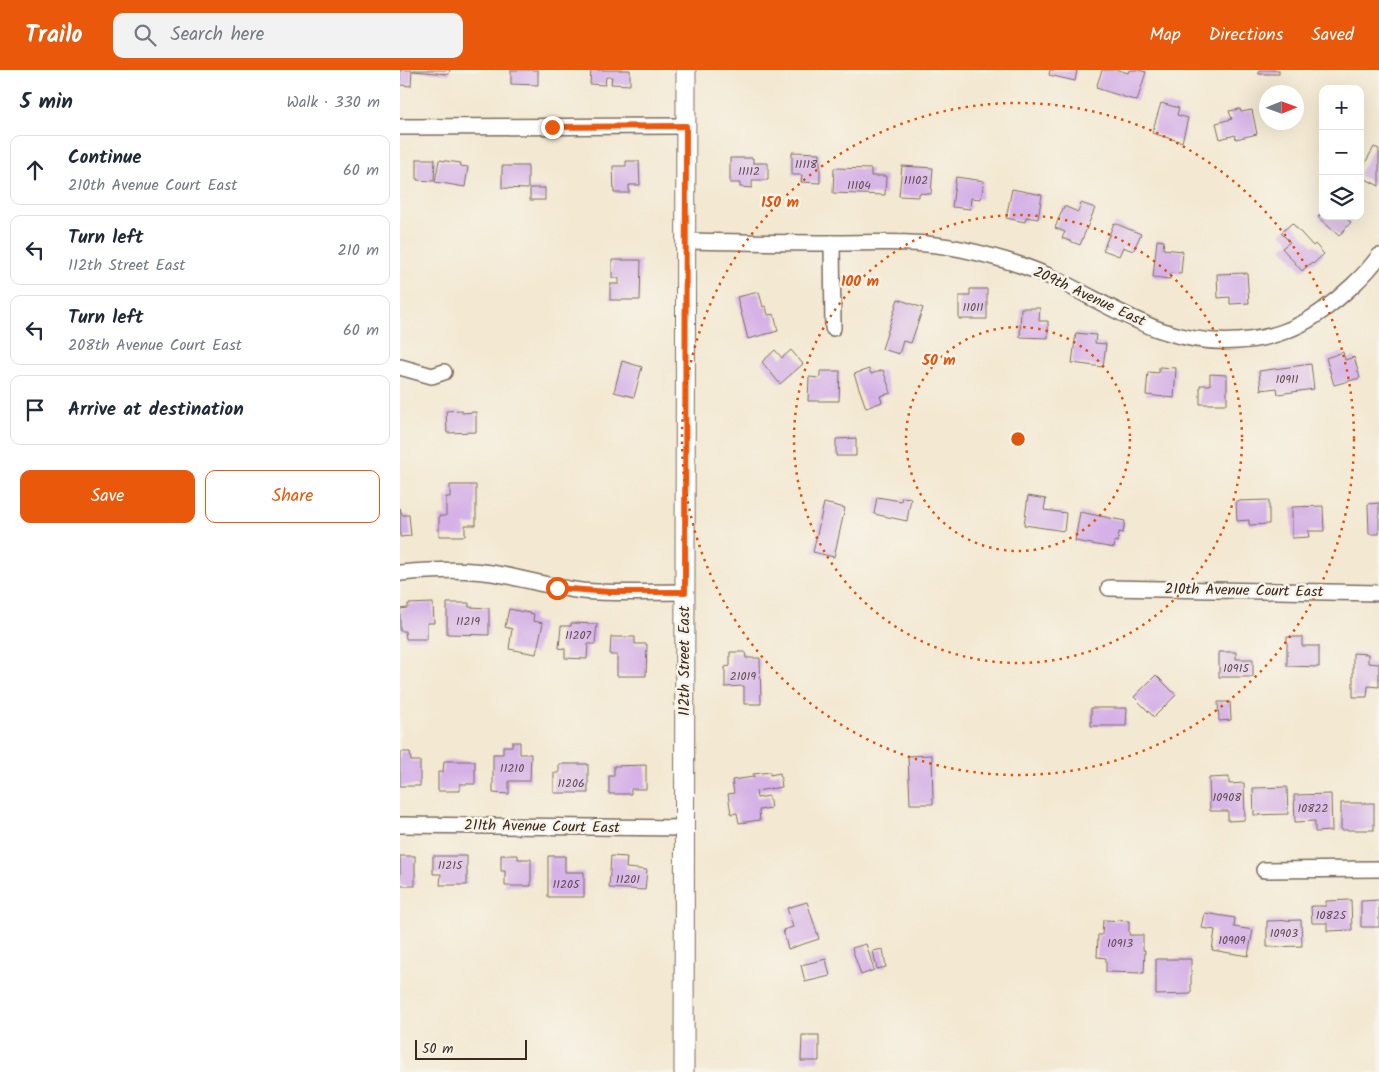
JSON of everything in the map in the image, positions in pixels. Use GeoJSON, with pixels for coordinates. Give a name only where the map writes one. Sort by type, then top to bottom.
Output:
{"type":"FeatureCollection","features":[{"type":"Feature","properties":{"kind":"street","name":"112th Street East"},"geometry":{"type":"LineString","coordinates":[[684,1072],[686,70]]}},
{"type":"Feature","properties":{"kind":"street"},"geometry":{"type":"LineString","coordinates":[[400,127],[686,126]]}},
{"type":"Feature","properties":{"kind":"street","name":"209th Avenue East"},"geometry":{"type":"LineString","coordinates":[[685,241],[919,243],[962,249],[1011,262],[1053,278],[1135,320],[1161,331],[1186,339],[1220,343],[1258,340],[1293,330],[1337,300],[1378,259]]}},
{"type":"Feature","properties":{"kind":"street"},"geometry":{"type":"LineString","coordinates":[[832,243],[833,328]]}},
{"type":"Feature","properties":{"kind":"street"},"geometry":{"type":"LineString","coordinates":[[400,367],[432,376],[444,372]]}},
{"type":"Feature","properties":{"kind":"street"},"geometry":{"type":"LineString","coordinates":[[400,573],[439,570],[470,571],[502,574],[557,588],[582,591],[685,592]]}},
{"type":"Feature","properties":{"kind":"street","name":"210th Avenue Court East"},"geometry":{"type":"LineString","coordinates":[[1109,588],[1379,593]]}},
{"type":"Feature","properties":{"kind":"street","name":"211th Avenue Court East"},"geometry":{"type":"LineString","coordinates":[[400,825],[684,828]]}},
{"type":"Feature","properties":{"kind":"street"},"geometry":{"type":"LineString","coordinates":[[1264,870],[1379,869]]}},
{"type":"Feature","properties":{"kind":"building"},"geometry":{"type":"Polygon","coordinates":[[[400,70],[412,70],[411,86],[400,85],[400,70]]]}},
{"type":"Feature","properties":{"kind":"building"},"geometry":{"type":"Polygon","coordinates":[[[413,70],[450,70],[449,74],[413,70]]]}},
{"type":"Feature","properties":{"kind":"building"},"geometry":{"type":"Polygon","coordinates":[[[511,70],[538,70],[538,85],[511,84],[511,70]]]}},
{"type":"Feature","properties":{"kind":"building"},"geometry":{"type":"Polygon","coordinates":[[[591,70],[630,70],[630,85],[611,84],[612,77],[606,77],[605,85],[590,84],[591,70]]]}},
{"type":"Feature","properties":{"kind":"building"},"geometry":{"type":"Polygon","coordinates":[[[1050,70],[1077,70],[1075,81],[1049,75],[1050,70]]]}},
{"type":"Feature","properties":{"kind":"building"},"geometry":{"type":"Polygon","coordinates":[[[1102,70],[1119,70],[1128,73],[1129,70],[1146,72],[1137,101],[1096,88],[1102,70]]]}},
{"type":"Feature","properties":{"kind":"building"},"geometry":{"type":"Polygon","coordinates":[[[1259,70],[1279,70],[1279,74],[1259,74],[1259,70]]]}},
{"type":"Feature","properties":{"kind":"building"},"geometry":{"type":"Polygon","coordinates":[[[1161,103],[1179,108],[1177,115],[1188,118],[1182,142],[1152,133],[1161,103]]]}},
{"type":"Feature","properties":{"kind":"building"},"geometry":{"type":"Polygon","coordinates":[[[1240,109],[1241,112],[1252,110],[1257,134],[1236,139],[1235,135],[1220,139],[1216,123],[1232,119],[1229,111],[1240,109]]]}},
{"type":"Feature","properties":{"kind":"building"},"geometry":{"type":"Polygon","coordinates":[[[1374,147],[1379,149],[1379,186],[1364,178],[1364,165],[1374,147]]]}},
{"type":"Feature","properties":{"kind":"building"},"geometry":{"type":"Polygon","coordinates":[[[792,152],[820,153],[820,183],[801,182],[802,175],[792,175],[792,152]]]}},
{"type":"Feature","properties":{"kind":"building"},"geometry":{"type":"Polygon","coordinates":[[[730,158],[753,158],[753,163],[768,163],[768,180],[752,180],[752,188],[740,187],[740,183],[730,183],[730,158]]]}},
{"type":"Feature","properties":{"kind":"building"},"geometry":{"type":"Polygon","coordinates":[[[417,159],[435,159],[434,181],[417,180],[417,159]]]}},
{"type":"Feature","properties":{"kind":"building"},"geometry":{"type":"Polygon","coordinates":[[[439,160],[461,163],[460,166],[468,167],[465,187],[435,182],[439,160]]]}},
{"type":"Feature","properties":{"kind":"building"},"geometry":{"type":"Polygon","coordinates":[[[626,161],[639,161],[640,185],[629,185],[629,193],[614,193],[613,166],[626,166],[626,161]]]}},
{"type":"Feature","properties":{"kind":"building"},"geometry":{"type":"Polygon","coordinates":[[[502,166],[528,166],[528,189],[502,188],[502,166]]]}},
{"type":"Feature","properties":{"kind":"building"},"geometry":{"type":"Polygon","coordinates":[[[902,166],[933,168],[931,194],[919,193],[919,197],[899,196],[902,166]]]}},
{"type":"Feature","properties":{"kind":"building"},"geometry":{"type":"Polygon","coordinates":[[[834,168],[871,169],[871,176],[886,176],[885,195],[833,193],[834,168]]]}},
{"type":"Feature","properties":{"kind":"building"},"geometry":{"type":"Polygon","coordinates":[[[956,177],[984,181],[981,199],[971,198],[970,209],[952,207],[956,177]]]}},
{"type":"Feature","properties":{"kind":"building"},"geometry":{"type":"Polygon","coordinates":[[[530,188],[545,188],[545,200],[530,200],[530,188]]]}},
{"type":"Feature","properties":{"kind":"building"},"geometry":{"type":"Polygon","coordinates":[[[1012,189],[1042,195],[1038,219],[1026,217],[1025,222],[1006,218],[1012,189]]]}},
{"type":"Feature","properties":{"kind":"building"},"geometry":{"type":"Polygon","coordinates":[[[1081,203],[1095,208],[1080,245],[1062,238],[1065,232],[1055,228],[1064,206],[1078,212],[1081,203]]]}},
{"type":"Feature","properties":{"kind":"building"},"geometry":{"type":"Polygon","coordinates":[[[1321,220],[1348,220],[1351,222],[1339,236],[1321,220]]]}},
{"type":"Feature","properties":{"kind":"building"},"geometry":{"type":"Polygon","coordinates":[[[1114,223],[1141,234],[1133,251],[1123,247],[1119,256],[1103,250],[1114,223]]]}},
{"type":"Feature","properties":{"kind":"building"},"geometry":{"type":"Polygon","coordinates":[[[1292,223],[1313,246],[1315,244],[1324,254],[1302,271],[1282,248],[1290,242],[1281,233],[1292,223]]]}},
{"type":"Feature","properties":{"kind":"building"},"geometry":{"type":"Polygon","coordinates":[[[1157,240],[1164,241],[1163,249],[1183,251],[1181,274],[1170,273],[1170,279],[1153,277],[1157,240]]]}},
{"type":"Feature","properties":{"kind":"building"},"geometry":{"type":"Polygon","coordinates":[[[612,260],[641,260],[640,300],[610,300],[610,284],[619,284],[619,278],[612,278],[612,260]]]}},
{"type":"Feature","properties":{"kind":"building"},"geometry":{"type":"Polygon","coordinates":[[[1247,273],[1249,303],[1230,304],[1230,297],[1218,298],[1217,274],[1247,273]]]}},
{"type":"Feature","properties":{"kind":"building"},"geometry":{"type":"Polygon","coordinates":[[[970,289],[987,289],[987,319],[959,319],[959,296],[970,296],[970,289]]]}},
{"type":"Feature","properties":{"kind":"building"},"geometry":{"type":"Polygon","coordinates":[[[759,292],[763,307],[766,306],[768,315],[774,314],[778,331],[748,339],[737,297],[759,292]]]}},
{"type":"Feature","properties":{"kind":"building"},"geometry":{"type":"Polygon","coordinates":[[[898,299],[923,308],[911,343],[903,341],[899,354],[882,349],[898,299]]]}},
{"type":"Feature","properties":{"kind":"building"},"geometry":{"type":"Polygon","coordinates":[[[1021,308],[1040,308],[1039,321],[1048,321],[1048,338],[1020,337],[1021,308]]]}},
{"type":"Feature","properties":{"kind":"building"},"geometry":{"type":"Polygon","coordinates":[[[1076,333],[1096,335],[1095,343],[1106,344],[1103,367],[1072,363],[1076,333]]]}},
{"type":"Feature","properties":{"kind":"building"},"geometry":{"type":"Polygon","coordinates":[[[775,350],[782,358],[791,350],[803,364],[780,384],[762,362],[775,350]]]}},
{"type":"Feature","properties":{"kind":"building"},"geometry":{"type":"Polygon","coordinates":[[[1343,352],[1345,360],[1354,357],[1360,378],[1334,385],[1326,358],[1343,352]]]}},
{"type":"Feature","properties":{"kind":"building"},"geometry":{"type":"Polygon","coordinates":[[[622,361],[642,367],[634,397],[614,392],[622,361]]]}},
{"type":"Feature","properties":{"kind":"building"},"geometry":{"type":"Polygon","coordinates":[[[1311,364],[1314,389],[1278,394],[1277,388],[1261,390],[1259,371],[1311,364]]]}},
{"type":"Feature","properties":{"kind":"building"},"geometry":{"type":"Polygon","coordinates":[[[1159,367],[1176,368],[1174,398],[1146,395],[1148,372],[1159,373],[1159,367]]]}},
{"type":"Feature","properties":{"kind":"building"},"geometry":{"type":"Polygon","coordinates":[[[869,369],[871,374],[883,370],[891,393],[880,396],[882,402],[866,408],[854,374],[869,369]]]}},
{"type":"Feature","properties":{"kind":"building"},"geometry":{"type":"Polygon","coordinates":[[[820,371],[840,371],[839,401],[808,401],[809,377],[820,378],[820,371]]]}},
{"type":"Feature","properties":{"kind":"building"},"geometry":{"type":"Polygon","coordinates":[[[1210,374],[1227,375],[1227,404],[1200,404],[1200,385],[1210,385],[1210,374]]]}},
{"type":"Feature","properties":{"kind":"building"},"geometry":{"type":"Polygon","coordinates":[[[462,410],[462,413],[476,412],[476,432],[447,433],[446,411],[462,410]]]}},
{"type":"Feature","properties":{"kind":"building"},"geometry":{"type":"Polygon","coordinates":[[[856,438],[856,456],[836,456],[836,439],[856,438]]]}},
{"type":"Feature","properties":{"kind":"building"},"geometry":{"type":"Polygon","coordinates":[[[450,485],[476,485],[476,525],[465,525],[465,536],[439,536],[439,516],[446,516],[446,497],[450,497],[450,485]]]}},
{"type":"Feature","properties":{"kind":"building"},"geometry":{"type":"Polygon","coordinates":[[[1028,496],[1046,499],[1044,510],[1066,513],[1064,531],[1024,525],[1028,496]]]}},
{"type":"Feature","properties":{"kind":"building"},"geometry":{"type":"Polygon","coordinates":[[[877,497],[901,501],[902,497],[911,498],[907,521],[874,514],[877,497]]]}},
{"type":"Feature","properties":{"kind":"building"},"geometry":{"type":"Polygon","coordinates":[[[1269,500],[1269,524],[1249,525],[1249,520],[1237,521],[1236,501],[1269,500]]]}},
{"type":"Feature","properties":{"kind":"building"},"geometry":{"type":"Polygon","coordinates":[[[824,503],[845,508],[834,557],[813,552],[824,503]]]}},
{"type":"Feature","properties":{"kind":"building"},"geometry":{"type":"Polygon","coordinates":[[[1379,503],[1379,534],[1369,534],[1368,504],[1379,503]]]}},
{"type":"Feature","properties":{"kind":"building"},"geometry":{"type":"Polygon","coordinates":[[[1323,506],[1324,531],[1308,531],[1309,537],[1292,538],[1292,507],[1323,506]]]}},
{"type":"Feature","properties":{"kind":"building"},"geometry":{"type":"Polygon","coordinates":[[[400,508],[402,515],[409,515],[411,536],[400,537],[400,508]]]}},
{"type":"Feature","properties":{"kind":"building"},"geometry":{"type":"Polygon","coordinates":[[[1080,512],[1125,521],[1123,533],[1119,532],[1118,542],[1115,541],[1114,548],[1075,541],[1080,512]]]}},
{"type":"Feature","properties":{"kind":"building"},"geometry":{"type":"Polygon","coordinates":[[[433,603],[434,623],[427,623],[427,639],[406,639],[405,631],[400,631],[400,609],[408,608],[408,604],[433,603]]]}},
{"type":"Feature","properties":{"kind":"building"},"geometry":{"type":"Polygon","coordinates":[[[447,603],[469,603],[469,607],[489,608],[489,635],[447,634],[447,603]]]}},
{"type":"Feature","properties":{"kind":"building"},"geometry":{"type":"Polygon","coordinates":[[[509,609],[534,614],[533,621],[543,623],[536,654],[509,649],[512,629],[505,627],[509,609]]]}},
{"type":"Feature","properties":{"kind":"building"},"geometry":{"type":"Polygon","coordinates":[[[571,623],[597,624],[595,644],[588,644],[587,659],[565,658],[565,649],[559,648],[561,626],[571,626],[571,623]]]}},
{"type":"Feature","properties":{"kind":"building"},"geometry":{"type":"Polygon","coordinates":[[[611,637],[635,637],[635,644],[647,644],[646,676],[617,676],[617,655],[610,655],[611,637]]]}},
{"type":"Feature","properties":{"kind":"building"},"geometry":{"type":"Polygon","coordinates":[[[1287,637],[1302,637],[1302,646],[1319,646],[1319,667],[1287,666],[1287,637]]]}},
{"type":"Feature","properties":{"kind":"building"},"geometry":{"type":"Polygon","coordinates":[[[730,652],[745,652],[746,658],[760,658],[761,704],[744,704],[744,686],[725,687],[725,667],[730,666],[730,652]]]}},
{"type":"Feature","properties":{"kind":"building"},"geometry":{"type":"Polygon","coordinates":[[[1219,652],[1236,652],[1236,659],[1253,659],[1253,677],[1219,677],[1219,652]]]}},
{"type":"Feature","properties":{"kind":"building"},"geometry":{"type":"Polygon","coordinates":[[[1353,653],[1368,654],[1368,663],[1379,664],[1379,687],[1368,686],[1367,697],[1353,697],[1353,653]]]}},
{"type":"Feature","properties":{"kind":"building"},"geometry":{"type":"Polygon","coordinates":[[[1156,675],[1176,695],[1154,717],[1134,697],[1156,675]]]}},
{"type":"Feature","properties":{"kind":"building"},"geometry":{"type":"Polygon","coordinates":[[[1218,702],[1230,702],[1231,720],[1219,721],[1218,702]]]}},
{"type":"Feature","properties":{"kind":"building"},"geometry":{"type":"Polygon","coordinates":[[[1091,708],[1127,708],[1126,726],[1091,726],[1091,708]]]}},
{"type":"Feature","properties":{"kind":"building"},"geometry":{"type":"Polygon","coordinates":[[[512,742],[520,742],[520,754],[531,754],[530,781],[509,781],[509,794],[493,793],[493,754],[503,754],[503,746],[512,746],[512,742]]]}},
{"type":"Feature","properties":{"kind":"building"},"geometry":{"type":"Polygon","coordinates":[[[400,752],[410,752],[411,761],[420,761],[420,786],[400,786],[400,752]]]}},
{"type":"Feature","properties":{"kind":"building"},"geometry":{"type":"Polygon","coordinates":[[[932,755],[933,804],[910,804],[908,756],[932,755]]]}},
{"type":"Feature","properties":{"kind":"building"},"geometry":{"type":"Polygon","coordinates":[[[444,761],[475,761],[475,784],[460,784],[460,791],[438,791],[438,772],[443,772],[444,761]]]}},
{"type":"Feature","properties":{"kind":"building"},"geometry":{"type":"Polygon","coordinates":[[[559,764],[588,764],[588,793],[554,793],[554,773],[559,773],[559,764]]]}},
{"type":"Feature","properties":{"kind":"building"},"geometry":{"type":"Polygon","coordinates":[[[646,765],[646,789],[631,789],[631,794],[609,794],[609,776],[614,776],[614,766],[646,765]]]}},
{"type":"Feature","properties":{"kind":"building"},"geometry":{"type":"Polygon","coordinates":[[[770,772],[770,775],[780,773],[782,787],[756,791],[757,798],[769,796],[771,808],[759,810],[760,820],[739,823],[737,813],[731,814],[728,794],[734,793],[732,780],[754,777],[753,774],[770,772]]]}},
{"type":"Feature","properties":{"kind":"building"},"geometry":{"type":"Polygon","coordinates":[[[1229,777],[1229,784],[1244,783],[1245,820],[1228,821],[1228,811],[1210,811],[1209,778],[1229,777]]]}},
{"type":"Feature","properties":{"kind":"building"},"geometry":{"type":"Polygon","coordinates":[[[1287,787],[1288,814],[1254,815],[1253,788],[1287,787]]]}},
{"type":"Feature","properties":{"kind":"building"},"geometry":{"type":"Polygon","coordinates":[[[1331,794],[1332,831],[1315,832],[1315,821],[1295,822],[1294,795],[1331,794]]]}},
{"type":"Feature","properties":{"kind":"building"},"geometry":{"type":"Polygon","coordinates":[[[1341,803],[1374,803],[1374,830],[1341,830],[1341,803]]]}},
{"type":"Feature","properties":{"kind":"building"},"geometry":{"type":"Polygon","coordinates":[[[501,855],[518,855],[518,859],[531,859],[531,886],[505,886],[505,871],[501,871],[501,855]]]}},
{"type":"Feature","properties":{"kind":"building"},"geometry":{"type":"Polygon","coordinates":[[[400,856],[415,856],[415,886],[400,886],[400,856]]]}},
{"type":"Feature","properties":{"kind":"building"},"geometry":{"type":"Polygon","coordinates":[[[433,856],[467,856],[467,885],[440,885],[441,874],[433,874],[433,856]]]}},
{"type":"Feature","properties":{"kind":"building"},"geometry":{"type":"Polygon","coordinates":[[[548,856],[565,856],[565,872],[584,872],[584,897],[548,897],[548,856]]]}},
{"type":"Feature","properties":{"kind":"building"},"geometry":{"type":"Polygon","coordinates":[[[611,856],[627,857],[626,868],[647,870],[645,890],[609,888],[611,856]]]}},
{"type":"Feature","properties":{"kind":"building"},"geometry":{"type":"Polygon","coordinates":[[[1351,900],[1352,930],[1327,931],[1327,923],[1312,923],[1311,906],[1326,906],[1326,901],[1351,900]]]}},
{"type":"Feature","properties":{"kind":"building"},"geometry":{"type":"Polygon","coordinates":[[[1379,900],[1379,927],[1361,927],[1361,901],[1379,900]]]}},
{"type":"Feature","properties":{"kind":"building"},"geometry":{"type":"Polygon","coordinates":[[[807,902],[819,939],[788,949],[783,930],[793,927],[787,908],[807,902]]]}},
{"type":"Feature","properties":{"kind":"building"},"geometry":{"type":"Polygon","coordinates":[[[1205,913],[1235,918],[1234,927],[1253,930],[1248,956],[1212,950],[1215,930],[1202,928],[1205,913]]]}},
{"type":"Feature","properties":{"kind":"building"},"geometry":{"type":"Polygon","coordinates":[[[1103,920],[1129,921],[1129,935],[1143,935],[1143,950],[1145,950],[1144,973],[1106,972],[1106,958],[1097,957],[1098,935],[1102,935],[1103,920]]]}},
{"type":"Feature","properties":{"kind":"building"},"geometry":{"type":"Polygon","coordinates":[[[1301,920],[1302,946],[1267,947],[1267,921],[1301,920]]]}},
{"type":"Feature","properties":{"kind":"building"},"geometry":{"type":"Polygon","coordinates":[[[866,944],[874,970],[861,975],[852,948],[866,944]]]}},
{"type":"Feature","properties":{"kind":"building"},"geometry":{"type":"Polygon","coordinates":[[[883,949],[886,967],[877,969],[873,951],[883,949]]]}},
{"type":"Feature","properties":{"kind":"building"},"geometry":{"type":"Polygon","coordinates":[[[826,959],[830,976],[805,982],[801,965],[826,959]]]}},
{"type":"Feature","properties":{"kind":"building"},"geometry":{"type":"Polygon","coordinates":[[[1156,959],[1191,959],[1191,994],[1156,995],[1156,959]]]}},
{"type":"Feature","properties":{"kind":"building"},"geometry":{"type":"Polygon","coordinates":[[[802,1035],[819,1035],[819,1061],[801,1061],[802,1035]]]}},
{"type":"Feature","properties":{"kind":"route"},"geometry":{"type":"LineString","coordinates":[[552,127],[686,126],[685,592],[609,592],[557,588]]}}]}
